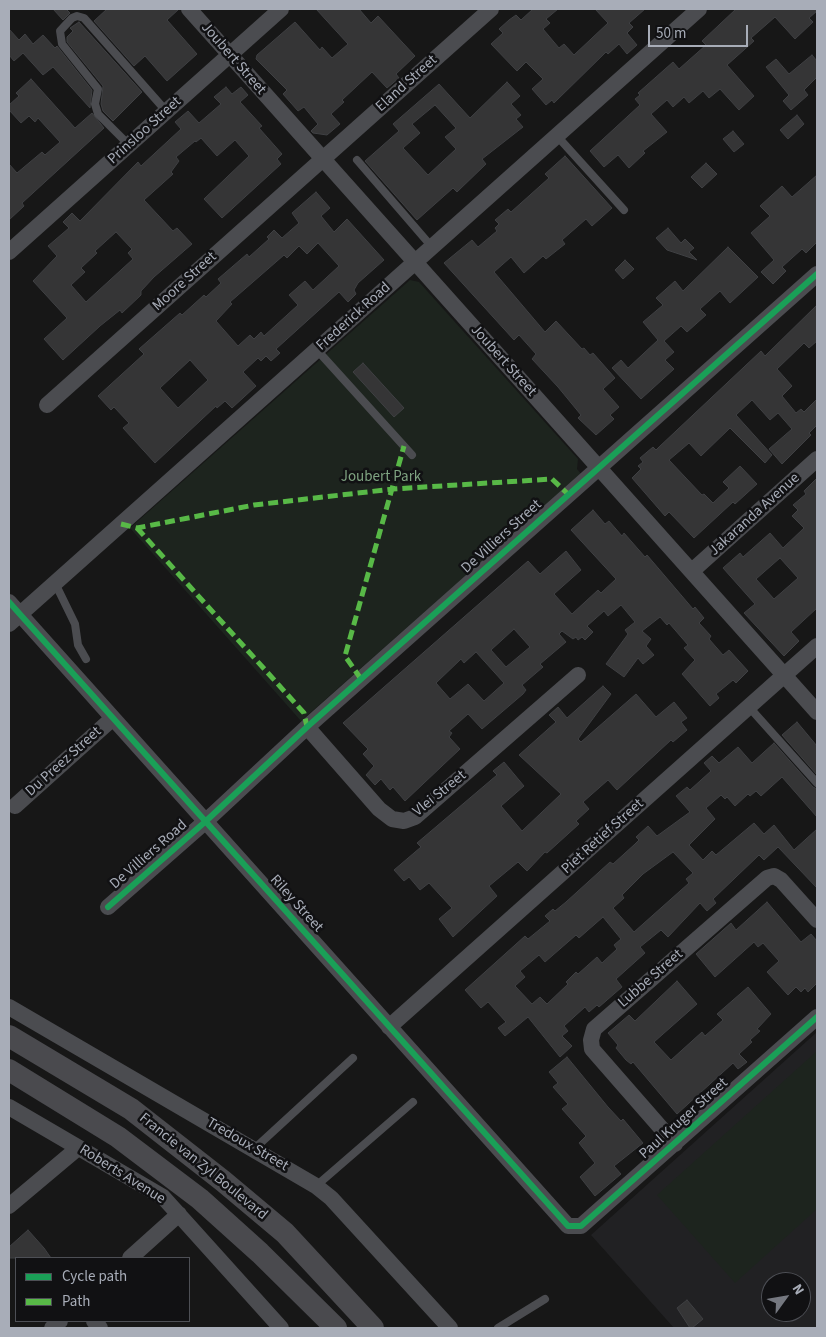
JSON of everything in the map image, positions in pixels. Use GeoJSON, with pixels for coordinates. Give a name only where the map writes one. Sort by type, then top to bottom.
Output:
{"type":"FeatureCollection","features":[{"type":"Feature","properties":{"kind":"main road","name":"Francie van Zyl Boulevard"},"geometry":{"type":"LineString","coordinates":[[9,1036],[131,1109],[223,1181],[285,1233],[373,1328]]}},
{"type":"Feature","properties":{"kind":"main road","name":"Francie van Zyl Boulevard"},"geometry":{"type":"LineString","coordinates":[[9,1070],[118,1138],[200,1199],[260,1253],[336,1328]]}},
{"type":"Feature","properties":{"kind":"street","name":"Joubert Street"},"geometry":{"type":"LineString","coordinates":[[189,9],[817,712]]}},
{"type":"Feature","properties":{"kind":"street","name":"Prinsloo Street"},"geometry":{"type":"LineString","coordinates":[[9,252],[281,9]]}},
{"type":"Feature","properties":{"kind":"street","name":"Eland Street"},"geometry":{"type":"LineString","coordinates":[[322,159],[491,9]]}},
{"type":"Feature","properties":{"kind":"street","name":"Frederick Road"},"geometry":{"type":"LineString","coordinates":[[12,614],[55,583],[699,9]]}},
{"type":"Feature","properties":{"kind":"street","name":"Moore Street"},"geometry":{"type":"LineString","coordinates":[[47,405],[322,159]]}},
{"type":"Feature","properties":{"kind":"street","name":"De Villiers Street"},"geometry":{"type":"LineString","coordinates":[[206,821],[307,727],[817,274]]}},
{"type":"Feature","properties":{"kind":"street","name":"Jakaranda Avenue"},"geometry":{"type":"LineString","coordinates":[[692,571],[817,459]]}},
{"type":"Feature","properties":{"kind":"street","name":"Riley Street"},"geometry":{"type":"LineString","coordinates":[[12,614],[113,718],[564,1222]]}},
{"type":"Feature","properties":{"kind":"street","name":"Piet Retief Street"},"geometry":{"type":"LineString","coordinates":[[390,1027],[817,646]]}},
{"type":"Feature","properties":{"kind":"street","name":"Vlei Street"},"geometry":{"type":"LineString","coordinates":[[307,727],[379,809],[392,819],[404,821],[415,817],[578,675]]}},
{"type":"Feature","properties":{"kind":"street","name":"Du Preez Street"},"geometry":{"type":"LineString","coordinates":[[15,806],[113,718]]}},
{"type":"Feature","properties":{"kind":"street","name":"De Villiers Road"},"geometry":{"type":"LineString","coordinates":[[108,907],[206,821]]}},
{"type":"Feature","properties":{"kind":"street","name":"Lubbe Street"},"geometry":{"type":"LineString","coordinates":[[675,1144],[592,1049],[591,1040],[594,1029],[767,878],[774,876],[781,880],[817,920]]}},
{"type":"Feature","properties":{"kind":"street","name":"Tredoux Street"},"geometry":{"type":"LineString","coordinates":[[9,1007],[316,1186],[331,1198],[450,1328]]}},
{"type":"Feature","properties":{"kind":"street","name":"Paul Kruger Street"},"geometry":{"type":"LineString","coordinates":[[564,1222],[573,1228],[581,1226],[817,1017]]}},
{"type":"Feature","properties":{"kind":"street","name":"Roberts Avenue"},"geometry":{"type":"LineString","coordinates":[[9,1107],[163,1197],[281,1328]]}},
{"type":"Feature","properties":{"kind":"street"},"geometry":{"type":"LineString","coordinates":[[9,1206],[78,1148]]}},
{"type":"Feature","properties":{"kind":"street"},"geometry":{"type":"LineString","coordinates":[[131,1257],[179,1214]]}},
{"type":"Feature","properties":{"kind":"lane"},"geometry":{"type":"LineString","coordinates":[[129,146],[98,114],[95,104],[98,89],[62,44],[60,31],[72,18],[77,16],[84,18],[167,112]]}},
{"type":"Feature","properties":{"kind":"lane"},"geometry":{"type":"LineString","coordinates":[[557,136],[624,210]]}},
{"type":"Feature","properties":{"kind":"lane"},"geometry":{"type":"LineString","coordinates":[[357,160],[432,247]]}},
{"type":"Feature","properties":{"kind":"lane"},"geometry":{"type":"LineString","coordinates":[[317,350],[412,455]]}},
{"type":"Feature","properties":{"kind":"lane"},"geometry":{"type":"LineString","coordinates":[[55,583],[75,624],[78,645],[86,659]]}},
{"type":"Feature","properties":{"kind":"lane"},"geometry":{"type":"LineString","coordinates":[[749,707],[817,783]]}},
{"type":"Feature","properties":{"kind":"lane"},"geometry":{"type":"LineString","coordinates":[[254,1149],[353,1058]]}},
{"type":"Feature","properties":{"kind":"lane"},"geometry":{"type":"LineString","coordinates":[[316,1186],[413,1102]]}},
{"type":"Feature","properties":{"kind":"lane"},"geometry":{"type":"LineString","coordinates":[[498,1328],[545,1299]]}},
{"type":"Feature","properties":{"kind":"shaded area"},"geometry":{"type":"Polygon","coordinates":[[[817,1032],[817,1328],[674,1328],[591,1235],[817,1032]]]}},
{"type":"Feature","properties":{"kind":"green space","name":"Joubert Park"},"geometry":{"type":"Polygon","coordinates":[[[410,280],[419,282],[578,459],[577,469],[581,474],[301,721],[130,528],[410,280]]]}},
{"type":"Feature","properties":{"kind":"green space"},"geometry":{"type":"Polygon","coordinates":[[[817,1051],[817,1209],[735,1283],[657,1195],[817,1051]]]}},
{"type":"Feature","properties":{"kind":"building"},"geometry":{"type":"Polygon","coordinates":[[[53,9],[66,9],[70,13],[63,20],[53,9]]]}},
{"type":"Feature","properties":{"kind":"building"},"geometry":{"type":"Polygon","coordinates":[[[107,9],[179,9],[167,20],[197,54],[167,81],[145,56],[134,66],[94,21],[107,9]]]}},
{"type":"Feature","properties":{"kind":"building"},"geometry":{"type":"Polygon","coordinates":[[[316,9],[359,9],[371,23],[378,16],[415,56],[396,74],[399,78],[387,88],[372,72],[342,100],[344,102],[331,114],[340,124],[327,135],[311,131],[318,124],[304,107],[298,111],[283,94],[287,90],[256,59],[257,55],[295,22],[320,50],[322,47],[332,58],[348,44],[316,9]]]}},
{"type":"Feature","properties":{"kind":"building"},"geometry":{"type":"Polygon","coordinates":[[[533,9],[558,9],[546,19],[550,23],[543,29],[559,48],[564,44],[574,55],[608,23],[595,9],[645,9],[629,23],[633,27],[627,33],[637,45],[627,54],[619,44],[608,54],[606,52],[554,103],[552,100],[546,105],[532,89],[543,79],[526,62],[517,71],[491,44],[503,33],[499,29],[509,20],[516,15],[521,20],[533,9]]]}},
{"type":"Feature","properties":{"kind":"building"},"geometry":{"type":"Polygon","coordinates":[[[736,9],[817,9],[817,11],[809,18],[813,22],[795,39],[775,17],[751,38],[754,41],[727,65],[754,96],[739,110],[720,89],[709,98],[703,91],[689,103],[684,97],[673,107],[667,100],[651,114],[667,132],[643,151],[645,153],[629,168],[618,155],[604,167],[590,151],[640,105],[635,99],[640,95],[638,93],[673,62],[679,69],[706,45],[702,41],[736,9]]]}},
{"type":"Feature","properties":{"kind":"building"},"geometry":{"type":"Polygon","coordinates":[[[79,22],[142,92],[113,121],[103,111],[101,104],[103,86],[67,42],[67,37],[73,31],[70,28],[79,22]]]}},
{"type":"Feature","properties":{"kind":"building"},"geometry":{"type":"Polygon","coordinates":[[[9,29],[19,40],[25,34],[33,44],[43,35],[55,48],[57,46],[92,90],[90,108],[53,67],[43,75],[23,53],[14,61],[9,55],[9,29]]]}},
{"type":"Feature","properties":{"kind":"building"},"geometry":{"type":"Polygon","coordinates":[[[812,55],[817,61],[817,77],[804,90],[808,95],[791,110],[783,101],[789,95],[766,67],[776,59],[789,74],[812,55]]]}},
{"type":"Feature","properties":{"kind":"building"},"geometry":{"type":"Polygon","coordinates":[[[31,79],[75,128],[92,113],[104,128],[22,203],[24,206],[9,220],[9,164],[17,173],[42,152],[45,155],[60,142],[38,118],[35,122],[29,116],[21,123],[9,110],[9,105],[19,96],[16,93],[31,79]]]}},
{"type":"Feature","properties":{"kind":"building"},"geometry":{"type":"Polygon","coordinates":[[[507,82],[520,96],[511,104],[521,115],[516,119],[523,127],[482,159],[486,164],[457,192],[453,188],[417,220],[365,161],[399,131],[393,124],[439,84],[470,118],[507,82]],[[435,105],[412,124],[420,133],[403,148],[428,175],[456,149],[445,137],[456,128],[435,105]]]}},
{"type":"Feature","properties":{"kind":"building"},"geometry":{"type":"Polygon","coordinates":[[[226,87],[232,94],[241,87],[248,95],[240,102],[262,126],[259,128],[282,154],[277,159],[281,164],[222,218],[204,199],[249,156],[235,140],[217,156],[201,138],[176,157],[179,161],[171,172],[173,174],[144,200],[173,231],[177,228],[192,244],[154,277],[141,291],[141,295],[122,313],[120,310],[63,360],[44,339],[67,318],[33,281],[57,256],[48,246],[69,228],[63,222],[72,213],[80,221],[138,162],[141,166],[181,129],[175,122],[188,111],[199,123],[221,104],[214,97],[226,87]],[[116,232],[95,251],[97,253],[81,268],[85,272],[71,285],[86,302],[133,259],[128,253],[132,249],[116,232]]]}},
{"type":"Feature","properties":{"kind":"building"},"geometry":{"type":"Polygon","coordinates":[[[797,115],[804,124],[788,139],[780,130],[797,115]]]}},
{"type":"Feature","properties":{"kind":"building"},"geometry":{"type":"Polygon","coordinates":[[[733,131],[744,144],[734,152],[723,139],[733,131]]]}},
{"type":"Feature","properties":{"kind":"building"},"geometry":{"type":"Polygon","coordinates":[[[565,156],[612,208],[592,226],[586,219],[562,240],[565,244],[546,259],[543,256],[524,273],[511,257],[494,272],[545,332],[556,321],[582,349],[584,348],[590,355],[593,353],[615,378],[603,389],[619,407],[610,415],[614,419],[596,435],[578,418],[581,415],[532,359],[536,354],[519,335],[514,340],[444,263],[472,240],[478,247],[497,231],[495,228],[499,224],[495,220],[508,209],[511,212],[549,178],[545,174],[565,156]]]}},
{"type":"Feature","properties":{"kind":"building"},"geometry":{"type":"Polygon","coordinates":[[[706,163],[717,174],[702,188],[691,177],[706,163]]]}},
{"type":"Feature","properties":{"kind":"building"},"geometry":{"type":"Polygon","coordinates":[[[817,175],[817,242],[806,253],[802,249],[782,267],[786,271],[773,284],[761,272],[774,260],[751,233],[770,216],[760,206],[782,186],[792,197],[817,175]]]}},
{"type":"Feature","properties":{"kind":"building"},"geometry":{"type":"Polygon","coordinates":[[[316,192],[330,208],[321,216],[334,232],[347,219],[384,260],[358,283],[354,290],[356,294],[348,302],[339,292],[276,349],[280,353],[271,361],[266,356],[261,361],[258,358],[243,372],[256,386],[232,408],[225,401],[217,408],[216,406],[155,463],[123,428],[129,423],[114,407],[111,410],[98,396],[144,354],[139,349],[180,313],[182,315],[204,295],[206,297],[221,283],[218,279],[247,254],[249,257],[269,239],[267,237],[274,230],[282,238],[299,223],[292,213],[316,192]],[[318,243],[307,254],[299,246],[287,258],[284,255],[230,302],[232,304],[216,321],[238,346],[250,335],[254,339],[261,332],[264,336],[298,305],[289,295],[305,281],[313,290],[339,266],[318,243]],[[190,360],[160,388],[178,408],[208,380],[190,360]]]}},
{"type":"Feature","properties":{"kind":"building"},"geometry":{"type":"Polygon","coordinates":[[[668,228],[681,243],[685,239],[694,248],[689,252],[697,260],[667,250],[656,238],[668,228]]]}},
{"type":"Feature","properties":{"kind":"building"},"geometry":{"type":"Polygon","coordinates":[[[728,247],[758,277],[730,303],[720,291],[700,309],[706,315],[687,332],[681,326],[664,341],[674,352],[665,360],[674,369],[641,399],[612,368],[621,360],[628,368],[658,340],[643,322],[663,305],[656,298],[675,281],[683,291],[728,247]]]}},
{"type":"Feature","properties":{"kind":"building"},"geometry":{"type":"Polygon","coordinates":[[[625,260],[634,269],[623,279],[615,270],[625,260]]]}},
{"type":"Feature","properties":{"kind":"building"},"geometry":{"type":"Polygon","coordinates":[[[817,305],[817,341],[809,348],[804,343],[777,369],[792,386],[782,396],[796,413],[801,409],[804,412],[817,399],[817,425],[809,433],[811,435],[782,464],[769,449],[792,429],[778,413],[770,420],[752,400],[736,415],[772,455],[765,463],[730,428],[701,456],[689,443],[669,460],[702,495],[704,494],[713,503],[729,488],[723,482],[740,466],[757,484],[735,504],[733,502],[694,538],[669,512],[665,516],[632,478],[641,469],[638,466],[643,462],[640,458],[653,447],[656,450],[761,351],[765,356],[817,305]]]}},
{"type":"Feature","properties":{"kind":"building"},"geometry":{"type":"Polygon","coordinates":[[[363,363],[404,408],[394,417],[353,372],[363,363]]]}},
{"type":"Feature","properties":{"kind":"building"},"geometry":{"type":"Polygon","coordinates":[[[817,478],[817,608],[791,632],[799,641],[784,656],[744,613],[755,604],[723,568],[740,553],[743,557],[770,533],[783,548],[804,528],[792,516],[798,510],[793,505],[806,494],[804,491],[817,478]],[[780,558],[756,579],[774,599],[798,578],[780,558]]]}},
{"type":"Feature","properties":{"kind":"building"},"geometry":{"type":"Polygon","coordinates":[[[593,510],[605,524],[609,521],[622,536],[624,533],[645,557],[647,555],[693,609],[695,607],[704,618],[699,623],[711,636],[709,639],[723,655],[729,650],[748,671],[736,683],[733,680],[716,694],[719,698],[710,706],[682,674],[695,660],[684,648],[688,645],[669,623],[667,625],[660,617],[642,631],[651,639],[646,646],[654,655],[643,664],[638,658],[624,677],[606,664],[628,634],[625,630],[635,622],[621,605],[608,616],[604,611],[587,626],[593,632],[585,640],[582,637],[578,640],[576,637],[573,639],[562,631],[559,634],[566,642],[540,664],[543,667],[522,685],[526,690],[523,694],[482,729],[468,714],[449,731],[452,733],[449,737],[460,749],[405,801],[393,787],[390,790],[381,779],[375,785],[366,775],[374,766],[363,754],[368,749],[343,723],[528,561],[540,574],[566,551],[581,570],[554,594],[572,614],[598,590],[601,593],[616,579],[571,530],[593,510]],[[514,629],[491,650],[506,667],[530,647],[514,629]],[[476,652],[464,663],[461,659],[436,683],[450,699],[468,684],[484,701],[504,683],[476,652]]]}},
{"type":"Feature","properties":{"kind":"building"},"geometry":{"type":"Polygon","coordinates":[[[603,686],[611,694],[578,739],[581,742],[636,694],[656,717],[674,702],[687,718],[681,722],[687,730],[673,742],[671,740],[617,790],[608,780],[583,802],[589,809],[576,821],[579,824],[547,853],[545,852],[527,871],[518,862],[489,886],[497,896],[453,937],[439,919],[452,908],[429,883],[420,890],[409,877],[404,881],[394,870],[421,847],[417,843],[497,775],[493,771],[504,762],[524,786],[501,806],[522,831],[561,794],[519,755],[556,722],[549,715],[558,707],[567,718],[603,686]]]}},
{"type":"Feature","properties":{"kind":"building"},"geometry":{"type":"Polygon","coordinates":[[[797,722],[817,746],[817,775],[782,735],[797,722]]]}},
{"type":"Feature","properties":{"kind":"building"},"geometry":{"type":"Polygon","coordinates":[[[774,743],[813,787],[817,789],[817,817],[782,777],[761,796],[756,791],[750,796],[748,794],[735,806],[727,797],[725,799],[721,795],[706,808],[715,819],[689,845],[703,860],[712,851],[716,855],[754,823],[764,834],[774,825],[794,850],[817,829],[817,888],[778,847],[764,860],[759,855],[713,899],[716,903],[707,911],[700,903],[668,937],[661,930],[640,947],[645,953],[616,979],[622,987],[599,1007],[597,1005],[589,1012],[585,1007],[564,1026],[568,1031],[562,1036],[572,1046],[560,1057],[528,1017],[505,1036],[498,1028],[506,1022],[488,1002],[481,1008],[465,990],[525,936],[528,939],[550,921],[545,916],[566,902],[610,862],[613,864],[639,840],[636,837],[648,826],[657,836],[690,812],[676,796],[687,787],[690,790],[711,771],[704,763],[712,756],[719,763],[738,747],[752,763],[774,743]],[[673,852],[643,874],[622,895],[624,898],[613,908],[634,932],[689,883],[686,879],[693,873],[673,852]],[[603,917],[579,938],[576,935],[545,962],[539,955],[520,971],[525,977],[515,986],[532,1004],[540,997],[547,1004],[568,984],[566,982],[576,972],[578,974],[597,957],[602,963],[617,949],[614,945],[621,939],[603,917]]]}},
{"type":"Feature","properties":{"kind":"building"},"geometry":{"type":"Polygon","coordinates":[[[767,902],[801,942],[811,934],[817,941],[817,983],[808,992],[805,988],[801,992],[796,987],[788,995],[767,972],[779,961],[763,943],[758,947],[754,942],[715,977],[696,954],[731,923],[736,930],[767,902]]]}},
{"type":"Feature","properties":{"kind":"building"},"geometry":{"type":"Polygon","coordinates":[[[677,981],[697,1004],[654,1042],[671,1060],[702,1032],[705,1036],[723,1020],[717,1014],[748,987],[771,1014],[757,1029],[760,1031],[750,1040],[752,1042],[739,1054],[747,1062],[738,1069],[733,1063],[677,1114],[633,1062],[631,1064],[626,1060],[616,1048],[618,1045],[608,1033],[629,1015],[635,1021],[677,981]]]}},
{"type":"Feature","properties":{"kind":"building"},"geometry":{"type":"Polygon","coordinates":[[[567,1057],[608,1107],[621,1121],[623,1119],[643,1143],[614,1166],[621,1174],[595,1196],[580,1177],[595,1163],[579,1143],[586,1136],[562,1109],[568,1104],[553,1087],[558,1083],[549,1072],[567,1057]]]}},
{"type":"Feature","properties":{"kind":"building"},"geometry":{"type":"Polygon","coordinates":[[[28,1230],[50,1257],[9,1258],[9,1247],[28,1230]]]}},
{"type":"Feature","properties":{"kind":"building"},"geometry":{"type":"Polygon","coordinates":[[[687,1300],[703,1319],[692,1328],[690,1328],[677,1308],[687,1300]]]}},
{"type":"Feature","properties":{"kind":"marked path"},"geometry":{"type":"LineString","coordinates":[[361,679],[345,656],[404,446]]}},
{"type":"Feature","properties":{"kind":"marked path"},"geometry":{"type":"LineString","coordinates":[[121,524],[137,528],[254,505],[393,489],[552,479],[569,495]]}},
{"type":"Feature","properties":{"kind":"marked path"},"geometry":{"type":"LineString","coordinates":[[137,528],[304,713],[307,727]]}},
{"type":"Feature","properties":{"kind":"cycle path"},"geometry":{"type":"LineString","coordinates":[[108,907],[206,821],[307,727],[817,274]]}},
{"type":"Feature","properties":{"kind":"cycle path"},"geometry":{"type":"LineString","coordinates":[[9,602],[568,1226],[581,1226],[817,1017]]}}]}
